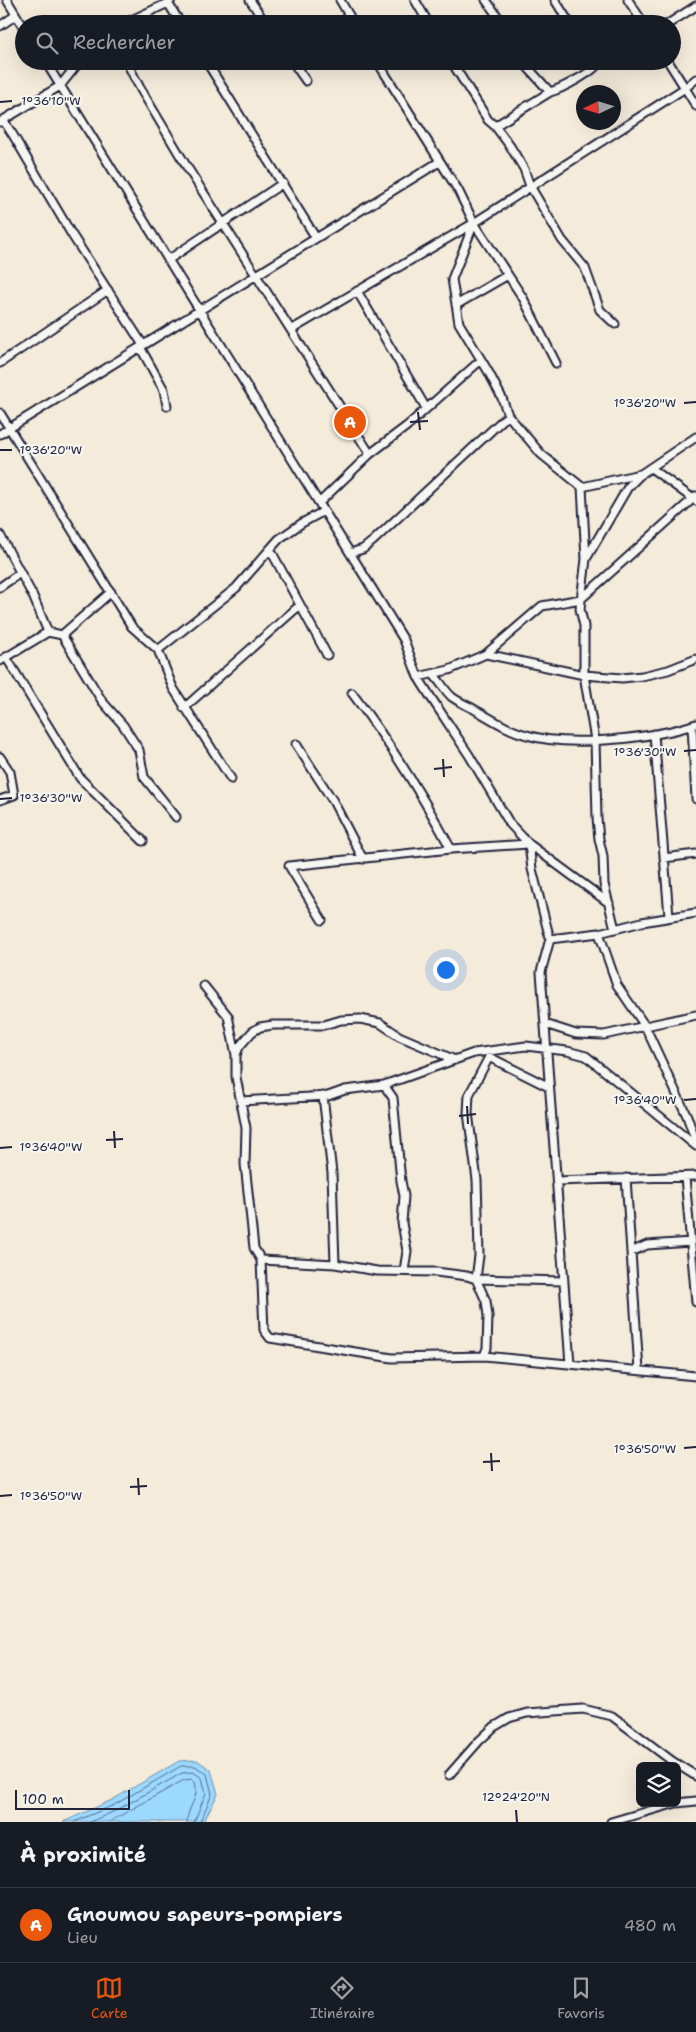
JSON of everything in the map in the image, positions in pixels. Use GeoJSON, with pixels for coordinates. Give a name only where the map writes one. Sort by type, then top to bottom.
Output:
{"type":"FeatureCollection","features":[{"type":"Feature","properties":{"kind":"street"},"geometry":{"type":"LineString","coordinates":[[0,26],[16,14],[6,0]]}},
{"type":"Feature","properties":{"kind":"street"},"geometry":{"type":"LineString","coordinates":[[250,0],[260,15]]}},
{"type":"Feature","properties":{"kind":"street"},"geometry":{"type":"LineString","coordinates":[[340,0],[349,15]]}},
{"type":"Feature","properties":{"kind":"street"},"geometry":{"type":"LineString","coordinates":[[415,0],[424,15]]}},
{"type":"Feature","properties":{"kind":"street"},"geometry":{"type":"LineString","coordinates":[[486,0],[496,15]]}},
{"type":"Feature","properties":{"kind":"street"},"geometry":{"type":"LineString","coordinates":[[555,0],[564,15]]}},
{"type":"Feature","properties":{"kind":"street"},"geometry":{"type":"LineString","coordinates":[[628,0],[638,15]]}},
{"type":"Feature","properties":{"kind":"street"},"geometry":{"type":"LineString","coordinates":[[143,15],[170,2],[176,15]]}},
{"type":"Feature","properties":{"kind":"street"},"geometry":{"type":"LineString","coordinates":[[681,16],[696,6]]}},
{"type":"Feature","properties":{"kind":"street"},"geometry":{"type":"LineString","coordinates":[[50,70],[404,640],[418,677],[469,755],[510,824],[529,844],[609,903]]}},
{"type":"Feature","properties":{"kind":"street"},"geometry":{"type":"LineString","coordinates":[[73,70],[60,86],[1,121],[142,346],[164,390],[167,406]]}},
{"type":"Feature","properties":{"kind":"street"},"geometry":{"type":"LineString","coordinates":[[131,70],[223,223],[370,454]]}},
{"type":"Feature","properties":{"kind":"street"},"geometry":{"type":"LineString","coordinates":[[212,70],[316,238]]}},
{"type":"Feature","properties":{"kind":"street"},"geometry":{"type":"LineString","coordinates":[[298,70],[306,81]]}},
{"type":"Feature","properties":{"kind":"street"},"geometry":{"type":"LineString","coordinates":[[383,70],[458,190],[474,222],[523,298],[556,363]]}},
{"type":"Feature","properties":{"kind":"street"},"geometry":{"type":"LineString","coordinates":[[457,70],[488,120],[495,126],[524,169],[530,186],[562,240],[585,268],[600,310],[615,324]]}},
{"type":"Feature","properties":{"kind":"street"},"geometry":{"type":"LineString","coordinates":[[530,70],[550,92]]}},
{"type":"Feature","properties":{"kind":"street"},"geometry":{"type":"LineString","coordinates":[[495,126],[550,92],[573,82],[592,70]]}},
{"type":"Feature","properties":{"kind":"street"},"geometry":{"type":"LineString","coordinates":[[674,70],[696,106]]}},
{"type":"Feature","properties":{"kind":"street"},"geometry":{"type":"LineString","coordinates":[[292,330],[474,222],[685,88],[696,79]]}},
{"type":"Feature","properties":{"kind":"street"},"geometry":{"type":"LineString","coordinates":[[0,434],[439,162]]}},
{"type":"Feature","properties":{"kind":"street"},"geometry":{"type":"LineString","coordinates":[[168,260],[283,183]]}},
{"type":"Feature","properties":{"kind":"street"},"geometry":{"type":"LineString","coordinates":[[474,222],[452,279],[459,323],[502,398],[508,415],[541,454],[582,488],[586,559],[580,609],[584,626],[584,675],[595,740],[599,838],[603,856],[604,884],[615,929]]}},
{"type":"Feature","properties":{"kind":"street"},"geometry":{"type":"LineString","coordinates":[[456,305],[508,275]]}},
{"type":"Feature","properties":{"kind":"street"},"geometry":{"type":"LineString","coordinates":[[0,363],[108,290]]}},
{"type":"Feature","properties":{"kind":"street"},"geometry":{"type":"LineString","coordinates":[[357,291],[426,408]]}},
{"type":"Feature","properties":{"kind":"street"},"geometry":{"type":"LineString","coordinates":[[319,503],[370,454],[407,426],[481,360]]}},
{"type":"Feature","properties":{"kind":"street"},"geometry":{"type":"LineString","coordinates":[[0,412],[132,627],[158,650],[173,688],[184,708],[231,779]]}},
{"type":"Feature","properties":{"kind":"street"},"geometry":{"type":"LineString","coordinates":[[350,553],[363,549],[373,541],[508,415]]}},
{"type":"Feature","properties":{"kind":"street"},"geometry":{"type":"LineString","coordinates":[[586,559],[628,487],[641,474],[696,437]]}},
{"type":"Feature","properties":{"kind":"street"},"geometry":{"type":"LineString","coordinates":[[418,677],[449,670],[486,654],[542,606],[581,599],[695,499],[651,468]]}},
{"type":"Feature","properties":{"kind":"street"},"geometry":{"type":"LineString","coordinates":[[582,488],[641,474]]}},
{"type":"Feature","properties":{"kind":"street"},"geometry":{"type":"LineString","coordinates":[[158,650],[236,588],[270,548],[288,532],[324,511]]}},
{"type":"Feature","properties":{"kind":"street"},"geometry":{"type":"LineString","coordinates":[[0,535],[33,596],[48,632]]}},
{"type":"Feature","properties":{"kind":"street"},"geometry":{"type":"LineString","coordinates":[[270,548],[327,655]]}},
{"type":"Feature","properties":{"kind":"street"},"geometry":{"type":"LineString","coordinates":[[0,587],[20,573]]}},
{"type":"Feature","properties":{"kind":"street"},"geometry":{"type":"LineString","coordinates":[[62,635],[111,592]]}},
{"type":"Feature","properties":{"kind":"street"},"geometry":{"type":"LineString","coordinates":[[184,708],[300,605]]}},
{"type":"Feature","properties":{"kind":"street"},"geometry":{"type":"LineString","coordinates":[[142,841],[80,778],[3,659],[48,632],[62,635],[102,701],[123,725],[139,750],[144,777],[176,817]]}},
{"type":"Feature","properties":{"kind":"street"},"geometry":{"type":"LineString","coordinates":[[486,654],[584,675],[622,678],[668,670],[696,660]]}},
{"type":"Feature","properties":{"kind":"street"},"geometry":{"type":"LineString","coordinates":[[433,674],[450,696],[508,729],[528,736],[563,741],[595,740],[654,734],[694,725],[696,799]]}},
{"type":"Feature","properties":{"kind":"street"},"geometry":{"type":"LineString","coordinates":[[352,693],[371,719],[425,804],[451,849]]}},
{"type":"Feature","properties":{"kind":"street"},"geometry":{"type":"LineString","coordinates":[[654,734],[669,916]]}},
{"type":"Feature","properties":{"kind":"street"},"geometry":{"type":"LineString","coordinates":[[296,744],[333,801],[363,858]]}},
{"type":"Feature","properties":{"kind":"street"},"geometry":{"type":"LineString","coordinates":[[0,757],[10,772],[14,795],[0,800]]}},
{"type":"Feature","properties":{"kind":"street"},"geometry":{"type":"LineString","coordinates":[[322,920],[289,866],[451,849],[529,844]]}},
{"type":"Feature","properties":{"kind":"street"},"geometry":{"type":"LineString","coordinates":[[529,844],[532,869],[550,939],[541,972],[545,1048],[570,1364]]}},
{"type":"Feature","properties":{"kind":"street"},"geometry":{"type":"LineString","coordinates":[[664,858],[696,854]]}},
{"type":"Feature","properties":{"kind":"street"},"geometry":{"type":"LineString","coordinates":[[550,939],[599,933],[669,916],[696,913]]}},
{"type":"Feature","properties":{"kind":"street"},"geometry":{"type":"LineString","coordinates":[[599,933],[617,985],[645,1026],[687,1116],[696,1144]]}},
{"type":"Feature","properties":{"kind":"street"},"geometry":{"type":"LineString","coordinates":[[204,986],[228,1016],[236,1055],[236,1077],[246,1128],[245,1164],[254,1248],[261,1260],[264,1330],[270,1338],[392,1358],[484,1356],[696,1376]]}},
{"type":"Feature","properties":{"kind":"street"},"geometry":{"type":"LineString","coordinates":[[545,1024],[576,1034],[604,1035],[696,1015]]}},
{"type":"Feature","properties":{"kind":"street"},"geometry":{"type":"LineString","coordinates":[[236,1055],[239,1047],[252,1032],[260,1027],[273,1025],[324,1025],[341,1020],[360,1019],[380,1022],[399,1036],[455,1060]]}},
{"type":"Feature","properties":{"kind":"street"},"geometry":{"type":"LineString","coordinates":[[241,1101],[323,1096],[345,1090],[384,1084],[474,1053],[489,1054],[526,1046],[586,1056],[696,1144]]}},
{"type":"Feature","properties":{"kind":"street"},"geometry":{"type":"LineString","coordinates":[[489,1054],[549,1087]]}},
{"type":"Feature","properties":{"kind":"street"},"geometry":{"type":"LineString","coordinates":[[484,1356],[487,1348],[488,1316],[486,1301],[476,1279],[479,1256],[477,1180],[468,1113],[469,1095],[489,1054]]}},
{"type":"Feature","properties":{"kind":"street"},"geometry":{"type":"LineString","coordinates":[[384,1084],[394,1098],[400,1173],[404,1196],[402,1223],[407,1251],[404,1271]]}},
{"type":"Feature","properties":{"kind":"street"},"geometry":{"type":"LineString","coordinates":[[323,1096],[332,1173],[335,1264]]}},
{"type":"Feature","properties":{"kind":"street"},"geometry":{"type":"LineString","coordinates":[[557,1181],[696,1176]]}},
{"type":"Feature","properties":{"kind":"street"},"geometry":{"type":"LineString","coordinates":[[685,1177],[696,1302]]}},
{"type":"Feature","properties":{"kind":"street"},"geometry":{"type":"LineString","coordinates":[[626,1178],[639,1370]]}},
{"type":"Feature","properties":{"kind":"street"},"geometry":{"type":"LineString","coordinates":[[631,1252],[646,1245],[691,1242]]}},
{"type":"Feature","properties":{"kind":"street"},"geometry":{"type":"LineString","coordinates":[[261,1260],[335,1264],[377,1271],[436,1272],[476,1279],[564,1281]]}},
{"type":"Feature","properties":{"kind":"street"},"geometry":{"type":"LineString","coordinates":[[449,1775],[494,1726],[509,1718],[532,1712],[583,1709],[600,1712],[617,1719],[672,1761],[696,1776]]}},
{"type":"Feature","properties":{"kind":"street"},"geometry":{"type":"LineString","coordinates":[[681,1803],[696,1801]]}},
{"type":"Feature","properties":{"kind":"street"},"geometry":{"type":"LineString","coordinates":[[611,1822],[663,1807]]}},
{"type":"Feature","properties":{"kind":"water"},"geometry":{"type":"Polygon","coordinates":[[[197,1760],[211,1770],[218,1794],[203,1822],[63,1822],[112,1800],[179,1761],[197,1760]]]}},
{"type":"Feature","properties":{"kind":"place","name":"Gnoumou sapeurs-pompiers"},"geometry":{"type":"Point","coordinates":[350,422]}}]}
